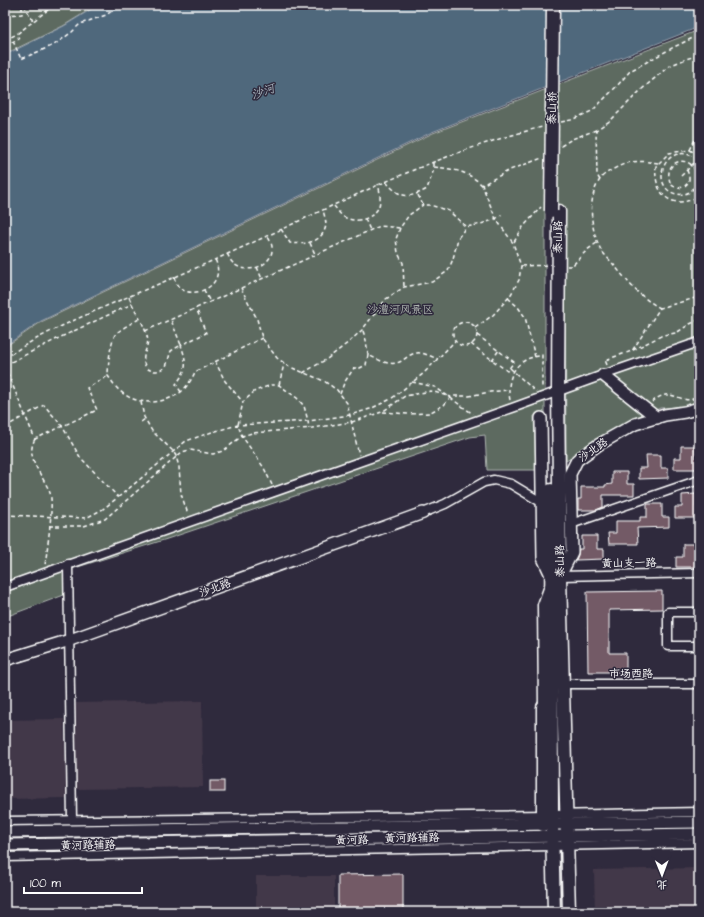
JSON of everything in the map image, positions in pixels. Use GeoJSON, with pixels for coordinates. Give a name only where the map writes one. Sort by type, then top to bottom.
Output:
{"type":"FeatureCollection","features":[{"type":"Feature","properties":{"kind":"main road","name":"泰山桥"},"geometry":{"type":"LineString","coordinates":[[550,209],[553,5]]}},
{"type":"Feature","properties":{"kind":"main road","name":"泰山桥"},"geometry":{"type":"LineString","coordinates":[[550,209],[562,5]]}},
{"type":"Feature","properties":{"kind":"main road","name":"泰山路"},"geometry":{"type":"LineString","coordinates":[[550,209],[550,394]]}},
{"type":"Feature","properties":{"kind":"main road","name":"泰山路"},"geometry":{"type":"LineString","coordinates":[[550,209],[550,394],[554,577],[548,820],[552,842],[554,912]]}},
{"type":"Feature","properties":{"kind":"main road"},"geometry":{"type":"LineString","coordinates":[[605,370],[657,418]]}},
{"type":"Feature","properties":{"kind":"main road","name":"沙北路"},"geometry":{"type":"LineString","coordinates":[[554,577],[572,552],[570,474],[577,460],[598,445],[635,424],[699,408]]}},
{"type":"Feature","properties":{"kind":"main road"},"geometry":{"type":"LineString","coordinates":[[541,418],[543,558],[554,577]]}},
{"type":"Feature","properties":{"kind":"main road","name":"沙北路"},"geometry":{"type":"LineString","coordinates":[[5,660],[70,640],[423,513]]}},
{"type":"Feature","properties":{"kind":"main road","name":"泰山路"},"geometry":{"type":"LineString","coordinates":[[554,577],[563,684],[569,912]]}},
{"type":"Feature","properties":{"kind":"main road"},"geometry":{"type":"LineString","coordinates":[[548,820],[543,707],[552,696]]}},
{"type":"Feature","properties":{"kind":"main road","name":"黄河路"},"geometry":{"type":"LineString","coordinates":[[5,832],[567,819],[699,822]]}},
{"type":"Feature","properties":{"kind":"main road","name":"黄河路"},"geometry":{"type":"LineString","coordinates":[[5,845],[552,842],[699,834]]}},
{"type":"Feature","properties":{"kind":"street"},"geometry":{"type":"LineString","coordinates":[[5,587],[512,408],[550,394],[605,370],[699,342]]}},
{"type":"Feature","properties":{"kind":"street"},"geometry":{"type":"LineString","coordinates":[[423,513],[445,504],[484,482],[494,480],[511,484],[541,502]]}},
{"type":"Feature","properties":{"kind":"street"},"geometry":{"type":"LineString","coordinates":[[571,524],[699,480]]}},
{"type":"Feature","properties":{"kind":"street"},"geometry":{"type":"LineString","coordinates":[[68,564],[72,820]]}},
{"type":"Feature","properties":{"kind":"street","name":"黄山支一路"},"geometry":{"type":"LineString","coordinates":[[554,577],[699,573]]}},
{"type":"Feature","properties":{"kind":"street"},"geometry":{"type":"LineString","coordinates":[[543,707],[542,605],[554,577]]}},
{"type":"Feature","properties":{"kind":"street"},"geometry":{"type":"LineString","coordinates":[[699,612],[668,612],[668,646],[699,646]]}},
{"type":"Feature","properties":{"kind":"street","name":"市场西路"},"geometry":{"type":"LineString","coordinates":[[563,684],[699,684]]}},
{"type":"Feature","properties":{"kind":"street"},"geometry":{"type":"LineString","coordinates":[[567,819],[699,812]]}},
{"type":"Feature","properties":{"kind":"street","name":"黄河路辅路"},"geometry":{"type":"LineString","coordinates":[[5,821],[548,820]]}},
{"type":"Feature","properties":{"kind":"street"},"geometry":{"type":"LineString","coordinates":[[567,841],[699,843]]}},
{"type":"Feature","properties":{"kind":"street","name":"黄河路辅路"},"geometry":{"type":"LineString","coordinates":[[5,857],[552,842]]}},
{"type":"Feature","properties":{"kind":"path"},"geometry":{"type":"LineString","coordinates":[[5,15],[22,14],[23,5]]}},
{"type":"Feature","properties":{"kind":"path"},"geometry":{"type":"LineString","coordinates":[[23,5],[34,21]]}},
{"type":"Feature","properties":{"kind":"path"},"geometry":{"type":"LineString","coordinates":[[5,40],[17,34],[54,5]]}},
{"type":"Feature","properties":{"kind":"path"},"geometry":{"type":"LineString","coordinates":[[14,41],[21,59],[54,45],[80,24],[106,16],[122,5]]}},
{"type":"Feature","properties":{"kind":"path"},"geometry":{"type":"LineString","coordinates":[[5,45],[19,39],[17,34]]}},
{"type":"Feature","properties":{"kind":"path"},"geometry":{"type":"LineString","coordinates":[[557,123],[571,120],[592,111],[630,71],[699,35]]}},
{"type":"Feature","properties":{"kind":"path"},"geometry":{"type":"LineString","coordinates":[[560,146],[572,139],[596,130],[611,120],[641,90],[669,66],[699,55]]}},
{"type":"Feature","properties":{"kind":"path"},"geometry":{"type":"LineString","coordinates":[[5,358],[21,347],[66,324],[227,254],[378,184],[467,149],[543,127]]}},
{"type":"Feature","properties":{"kind":"path"},"geometry":{"type":"LineString","coordinates":[[596,130],[597,175],[600,180]]}},
{"type":"Feature","properties":{"kind":"path"},"geometry":{"type":"LineString","coordinates":[[690,150],[699,130]]}},
{"type":"Feature","properties":{"kind":"path"},"geometry":{"type":"LineString","coordinates":[[699,158],[690,150],[669,153],[656,166],[655,175],[657,185],[662,194],[671,201],[682,202],[699,196]]}},
{"type":"Feature","properties":{"kind":"path"},"geometry":{"type":"LineString","coordinates":[[687,170],[689,182],[685,186],[679,188],[673,186],[669,182],[668,174],[671,165],[677,162],[685,161],[692,165],[696,172],[697,179],[695,186],[690,192],[682,195],[672,193],[664,187],[662,180],[662,168],[668,159],[676,154],[687,154],[699,158]]}},
{"type":"Feature","properties":{"kind":"path"},"geometry":{"type":"LineString","coordinates":[[482,185],[510,170],[544,158]]}},
{"type":"Feature","properties":{"kind":"path"},"geometry":{"type":"LineString","coordinates":[[681,176],[699,158]]}},
{"type":"Feature","properties":{"kind":"path"},"geometry":{"type":"LineString","coordinates":[[385,181],[396,193],[407,197],[418,194],[427,189],[431,181],[434,167],[433,162]]}},
{"type":"Feature","properties":{"kind":"path"},"geometry":{"type":"LineString","coordinates":[[658,163],[628,163],[602,176],[594,190],[591,210],[600,248],[631,286],[645,300],[660,308]]}},
{"type":"Feature","properties":{"kind":"path"},"geometry":{"type":"LineString","coordinates":[[434,167],[453,168],[474,177],[482,185],[496,219],[514,243],[522,266],[519,280],[508,298],[492,315],[475,328]]}},
{"type":"Feature","properties":{"kind":"path"},"geometry":{"type":"LineString","coordinates":[[333,205],[344,217],[354,220],[365,219],[373,214],[379,206],[380,195],[378,184]]}},
{"type":"Feature","properties":{"kind":"path"},"geometry":{"type":"LineString","coordinates":[[418,194],[423,204]]}},
{"type":"Feature","properties":{"kind":"path"},"geometry":{"type":"LineString","coordinates":[[404,287],[403,263],[398,253],[396,239],[400,228],[409,215],[423,204],[430,205],[449,211],[466,227]]}},
{"type":"Feature","properties":{"kind":"path"},"geometry":{"type":"LineString","coordinates":[[514,243],[523,227],[540,210],[550,209]]}},
{"type":"Feature","properties":{"kind":"path"},"geometry":{"type":"LineString","coordinates":[[280,229],[290,243],[301,245],[310,243],[323,234],[326,224],[323,210]]}},
{"type":"Feature","properties":{"kind":"path"},"geometry":{"type":"LineString","coordinates":[[303,373],[327,359],[349,342],[362,330],[386,299],[404,287],[432,282],[448,271],[453,259],[458,238],[466,227],[481,225],[496,219],[502,214]]}},
{"type":"Feature","properties":{"kind":"path"},"geometry":{"type":"LineString","coordinates":[[365,219],[370,231]]}},
{"type":"Feature","properties":{"kind":"path"},"geometry":{"type":"LineString","coordinates":[[145,331],[380,226],[400,228]]}},
{"type":"Feature","properties":{"kind":"path"},"geometry":{"type":"LineString","coordinates":[[227,254],[232,263],[241,269],[257,268],[265,264],[271,256],[272,247],[267,235]]}},
{"type":"Feature","properties":{"kind":"path"},"geometry":{"type":"LineString","coordinates":[[572,266],[587,250],[598,242]]}},
{"type":"Feature","properties":{"kind":"path"},"geometry":{"type":"LineString","coordinates":[[310,243],[315,255]]}},
{"type":"Feature","properties":{"kind":"path"},"geometry":{"type":"LineString","coordinates":[[174,277],[178,286],[186,291],[198,292],[207,289],[214,283],[219,272],[215,259]]}},
{"type":"Feature","properties":{"kind":"path"},"geometry":{"type":"LineString","coordinates":[[522,266],[551,265]]}},
{"type":"Feature","properties":{"kind":"path"},"geometry":{"type":"LineString","coordinates":[[257,268],[262,278]]}},
{"type":"Feature","properties":{"kind":"path"},"geometry":{"type":"LineString","coordinates":[[241,288],[257,319],[262,338],[277,358],[284,364],[324,381],[340,394],[347,403],[360,462]]}},
{"type":"Feature","properties":{"kind":"path"},"geometry":{"type":"LineString","coordinates":[[204,290],[210,302]]}},
{"type":"Feature","properties":{"kind":"path"},"geometry":{"type":"LineString","coordinates":[[129,297],[148,337],[148,345],[143,355],[144,364],[153,371],[160,371],[166,366],[171,351],[206,333],[196,308]]}},
{"type":"Feature","properties":{"kind":"path"},"geometry":{"type":"LineString","coordinates":[[632,351],[660,308],[699,297]]}},
{"type":"Feature","properties":{"kind":"path"},"geometry":{"type":"LineString","coordinates":[[508,298],[518,307],[525,317],[534,357]]}},
{"type":"Feature","properties":{"kind":"path"},"geometry":{"type":"LineString","coordinates":[[35,439],[5,366],[63,336],[132,304]]}},
{"type":"Feature","properties":{"kind":"path"},"geometry":{"type":"LineString","coordinates":[[139,319],[115,336],[110,353],[108,376],[120,391],[131,399],[141,402],[161,402],[181,392],[193,377],[195,372],[262,338]]}},
{"type":"Feature","properties":{"kind":"path"},"geometry":{"type":"LineString","coordinates":[[171,320],[187,365],[183,375],[176,384],[181,392]]}},
{"type":"Feature","properties":{"kind":"path"},"geometry":{"type":"LineString","coordinates":[[605,370],[605,360],[632,351],[663,335],[676,334],[690,324],[699,320]]}},
{"type":"Feature","properties":{"kind":"path"},"geometry":{"type":"LineString","coordinates":[[471,344],[507,371],[510,368],[514,362],[477,336],[473,325],[466,322],[459,323],[456,325],[452,335],[455,341],[464,346],[471,344],[477,336]]}},
{"type":"Feature","properties":{"kind":"path"},"geometry":{"type":"LineString","coordinates":[[340,394],[344,383],[354,368],[360,368],[366,365],[368,354],[366,340],[362,330]]}},
{"type":"Feature","properties":{"kind":"path"},"geometry":{"type":"LineString","coordinates":[[5,515],[50,518],[86,518],[103,509],[186,441],[238,425],[308,421],[350,415],[370,409],[392,399],[438,359],[455,341]]}},
{"type":"Feature","properties":{"kind":"path"},"geometry":{"type":"LineString","coordinates":[[492,360],[499,350]]}},
{"type":"Feature","properties":{"kind":"path"},"geometry":{"type":"LineString","coordinates":[[368,354],[377,360],[391,364],[399,362],[409,355],[417,353],[438,359]]}},
{"type":"Feature","properties":{"kind":"path"},"geometry":{"type":"LineString","coordinates":[[512,408],[508,390],[509,383],[518,365],[525,360],[542,355],[550,394]]}},
{"type":"Feature","properties":{"kind":"path"},"geometry":{"type":"LineString","coordinates":[[215,361],[225,381],[243,402]]}},
{"type":"Feature","properties":{"kind":"path"},"geometry":{"type":"LineString","coordinates":[[279,385],[284,364]]}},
{"type":"Feature","properties":{"kind":"path"},"geometry":{"type":"LineString","coordinates":[[510,368],[550,394]]}},
{"type":"Feature","properties":{"kind":"path"},"geometry":{"type":"LineString","coordinates":[[45,573],[51,494],[31,455],[32,445],[35,439],[97,410],[87,388],[108,376]]}},
{"type":"Feature","properties":{"kind":"path"},"geometry":{"type":"LineString","coordinates":[[412,382],[435,387],[480,419]]}},
{"type":"Feature","properties":{"kind":"path"},"geometry":{"type":"LineString","coordinates":[[275,492],[264,468],[242,436],[238,425],[243,402],[255,391],[270,385],[279,385],[297,398],[304,406],[308,421],[308,429]]}},
{"type":"Feature","properties":{"kind":"path"},"geometry":{"type":"LineString","coordinates":[[49,526],[84,526],[105,519],[182,452],[190,450],[213,454],[224,451],[242,436],[252,433],[308,429],[352,422],[382,412],[405,396],[431,391],[451,397],[469,396],[508,390]]}},
{"type":"Feature","properties":{"kind":"path"},"geometry":{"type":"LineString","coordinates":[[644,407],[661,396],[669,395],[685,401],[697,397],[699,394]]}},
{"type":"Feature","properties":{"kind":"path"},"geometry":{"type":"LineString","coordinates":[[382,412],[408,414],[429,413],[444,405],[451,397]]}},
{"type":"Feature","properties":{"kind":"path"},"geometry":{"type":"LineString","coordinates":[[141,402],[145,419],[152,431],[173,451],[176,456],[181,494],[191,521]]}},
{"type":"Feature","properties":{"kind":"path"},"geometry":{"type":"LineString","coordinates":[[5,426],[44,405],[62,426],[80,457],[118,497]]}},
{"type":"Feature","properties":{"kind":"path"},"geometry":{"type":"LineString","coordinates":[[141,422],[145,419]]}},
{"type":"Feature","properties":{"kind":"shaded area"},"geometry":{"type":"Polygon","coordinates":[[[202,701],[203,787],[77,789],[76,703],[202,701]]]}},
{"type":"Feature","properties":{"kind":"shaded area"},"geometry":{"type":"Polygon","coordinates":[[[64,719],[66,798],[5,799],[5,720],[64,719]]]}},
{"type":"Feature","properties":{"kind":"shaded area"},"geometry":{"type":"Polygon","coordinates":[[[699,868],[699,912],[595,912],[594,870],[699,868]]]}},
{"type":"Feature","properties":{"kind":"shaded area"},"geometry":{"type":"Polygon","coordinates":[[[256,876],[334,876],[334,912],[256,912],[256,876]]]}},
{"type":"Feature","properties":{"kind":"green space"},"geometry":{"type":"Polygon","coordinates":[[[5,5],[97,5],[63,26],[5,54],[5,5]]]}},
{"type":"Feature","properties":{"kind":"green space","name":"沙澧河风景区"},"geometry":{"type":"Polygon","coordinates":[[[699,30],[699,403],[679,407],[660,408],[634,421],[566,461],[565,211],[545,211],[545,416],[534,416],[536,470],[487,470],[485,435],[470,437],[167,539],[65,571],[64,595],[5,617],[5,347],[41,322],[433,133],[699,30]]]}},
{"type":"Feature","properties":{"kind":"water","name":"沙河"},"geometry":{"type":"Polygon","coordinates":[[[98,5],[699,5],[699,27],[432,132],[41,321],[5,346],[5,55],[64,26],[98,5]]]}},
{"type":"Feature","properties":{"kind":"building"},"geometry":{"type":"Polygon","coordinates":[[[681,446],[695,446],[696,458],[699,458],[699,469],[674,469],[674,458],[681,458],[681,446]]]}},
{"type":"Feature","properties":{"kind":"building"},"geometry":{"type":"Polygon","coordinates":[[[646,455],[661,455],[661,468],[668,468],[668,478],[639,479],[639,468],[647,468],[646,455]]]}},
{"type":"Feature","properties":{"kind":"building"},"geometry":{"type":"Polygon","coordinates":[[[612,472],[627,472],[627,484],[634,484],[634,495],[603,495],[603,507],[596,510],[578,510],[578,499],[581,499],[581,487],[605,487],[605,485],[612,484],[612,472]]]}},
{"type":"Feature","properties":{"kind":"building"},"geometry":{"type":"Polygon","coordinates":[[[696,494],[696,507],[699,507],[699,518],[675,518],[675,507],[682,507],[682,495],[696,494]]]}},
{"type":"Feature","properties":{"kind":"building"},"geometry":{"type":"Polygon","coordinates":[[[647,504],[662,504],[662,517],[669,517],[669,527],[637,528],[638,544],[609,544],[608,533],[616,533],[616,521],[640,521],[640,517],[647,517],[647,504]]]}},
{"type":"Feature","properties":{"kind":"building"},"geometry":{"type":"Polygon","coordinates":[[[582,536],[597,536],[597,549],[604,549],[604,559],[576,560],[579,549],[582,549],[582,536]]]}},
{"type":"Feature","properties":{"kind":"building"},"geometry":{"type":"Polygon","coordinates":[[[683,544],[698,544],[699,567],[676,567],[676,557],[683,557],[683,544]]]}},
{"type":"Feature","properties":{"kind":"building"},"geometry":{"type":"Polygon","coordinates":[[[662,591],[662,609],[609,610],[609,653],[626,653],[626,672],[588,672],[587,592],[662,591]]]}},
{"type":"Feature","properties":{"kind":"building"},"geometry":{"type":"Polygon","coordinates":[[[210,781],[224,781],[224,792],[210,792],[210,781]]]}},
{"type":"Feature","properties":{"kind":"building"},"geometry":{"type":"Polygon","coordinates":[[[403,874],[403,912],[338,912],[338,875],[403,874]]]}}]}
